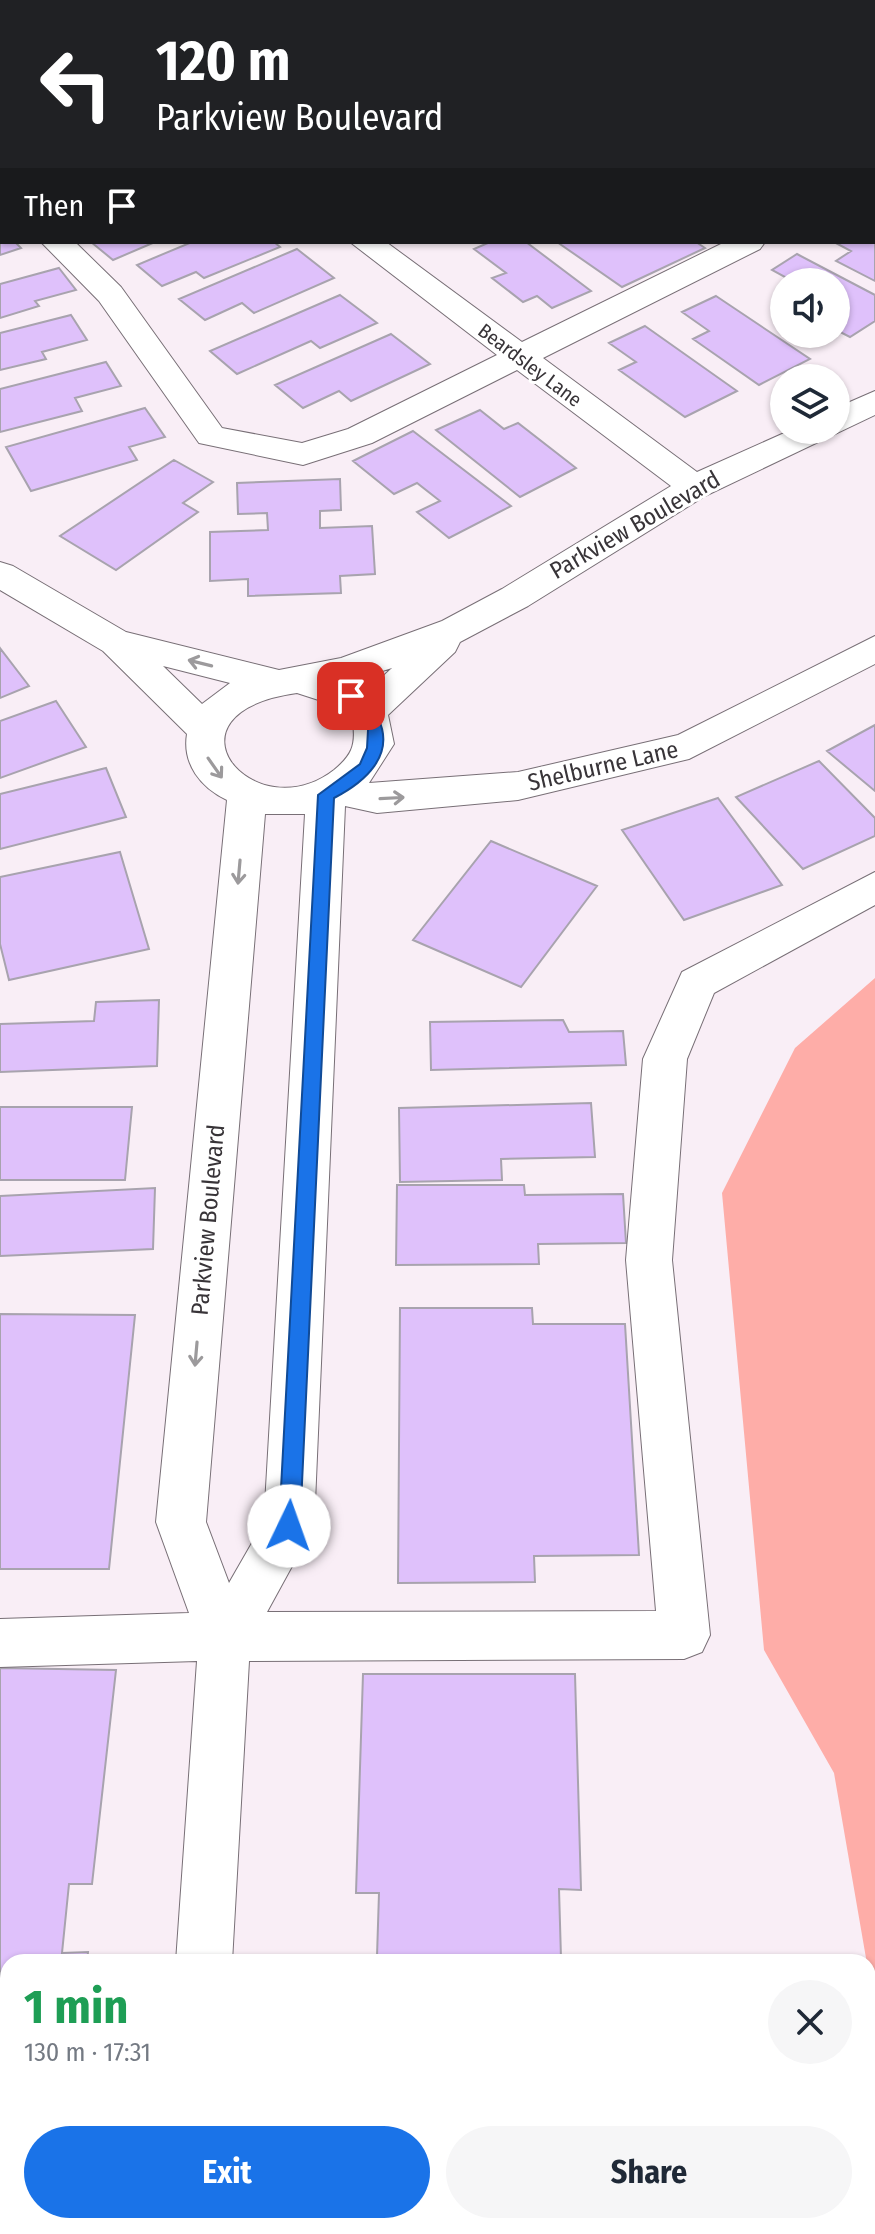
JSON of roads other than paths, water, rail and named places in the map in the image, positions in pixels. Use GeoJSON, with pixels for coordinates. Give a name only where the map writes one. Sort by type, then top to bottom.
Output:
{"type":"FeatureCollection","features":[{"type":"Feature","properties":{"kind":"street"},"geometry":{"type":"LineString","coordinates":[[59,244],[110,294],[211,436],[303,454],[360,436],[745,244]]}},
{"type":"Feature","properties":{"kind":"street","name":"Beardsley Lane"},"geometry":{"type":"LineString","coordinates":[[370,244],[695,487]]}},
{"type":"Feature","properties":{"kind":"street"},"geometry":{"type":"LineString","coordinates":[[850,414],[875,401]]}},
{"type":"Feature","properties":{"kind":"street","name":"Parkview Boulevard"},"geometry":{"type":"LineString","coordinates":[[455,631],[371,730],[366,767],[349,783],[300,800],[272,800],[247,794],[225,782],[211,767],[203,749],[206,730],[214,714],[248,689],[353,669],[455,631],[695,487],[789,444]]}},
{"type":"Feature","properties":{"kind":"street"},"geometry":{"type":"LineString","coordinates":[[0,574],[116,642],[206,730]]}},
{"type":"Feature","properties":{"kind":"street"},"geometry":{"type":"LineString","coordinates":[[116,642],[288,681],[327,685],[351,696],[371,730],[451,792]]}},
{"type":"Feature","properties":{"kind":"street","name":"Shelburne Lane"},"geometry":{"type":"LineString","coordinates":[[330,792],[377,799],[518,786],[689,746],[875,648]]}},
{"type":"Feature","properties":{"kind":"street","name":"Parkview Boulevard"},"geometry":{"type":"LineString","coordinates":[[224,1639],[289,1526],[330,792]]}},
{"type":"Feature","properties":{"kind":"street","name":"Parkview Boulevard"},"geometry":{"type":"LineString","coordinates":[[204,1954],[224,1639],[181,1522],[247,794]]}},
{"type":"Feature","properties":{"kind":"street"},"geometry":{"type":"LineString","coordinates":[[0,1643],[317,1635],[684,1635],[649,1260],[665,1059],[697,983],[875,887]]}}]}
